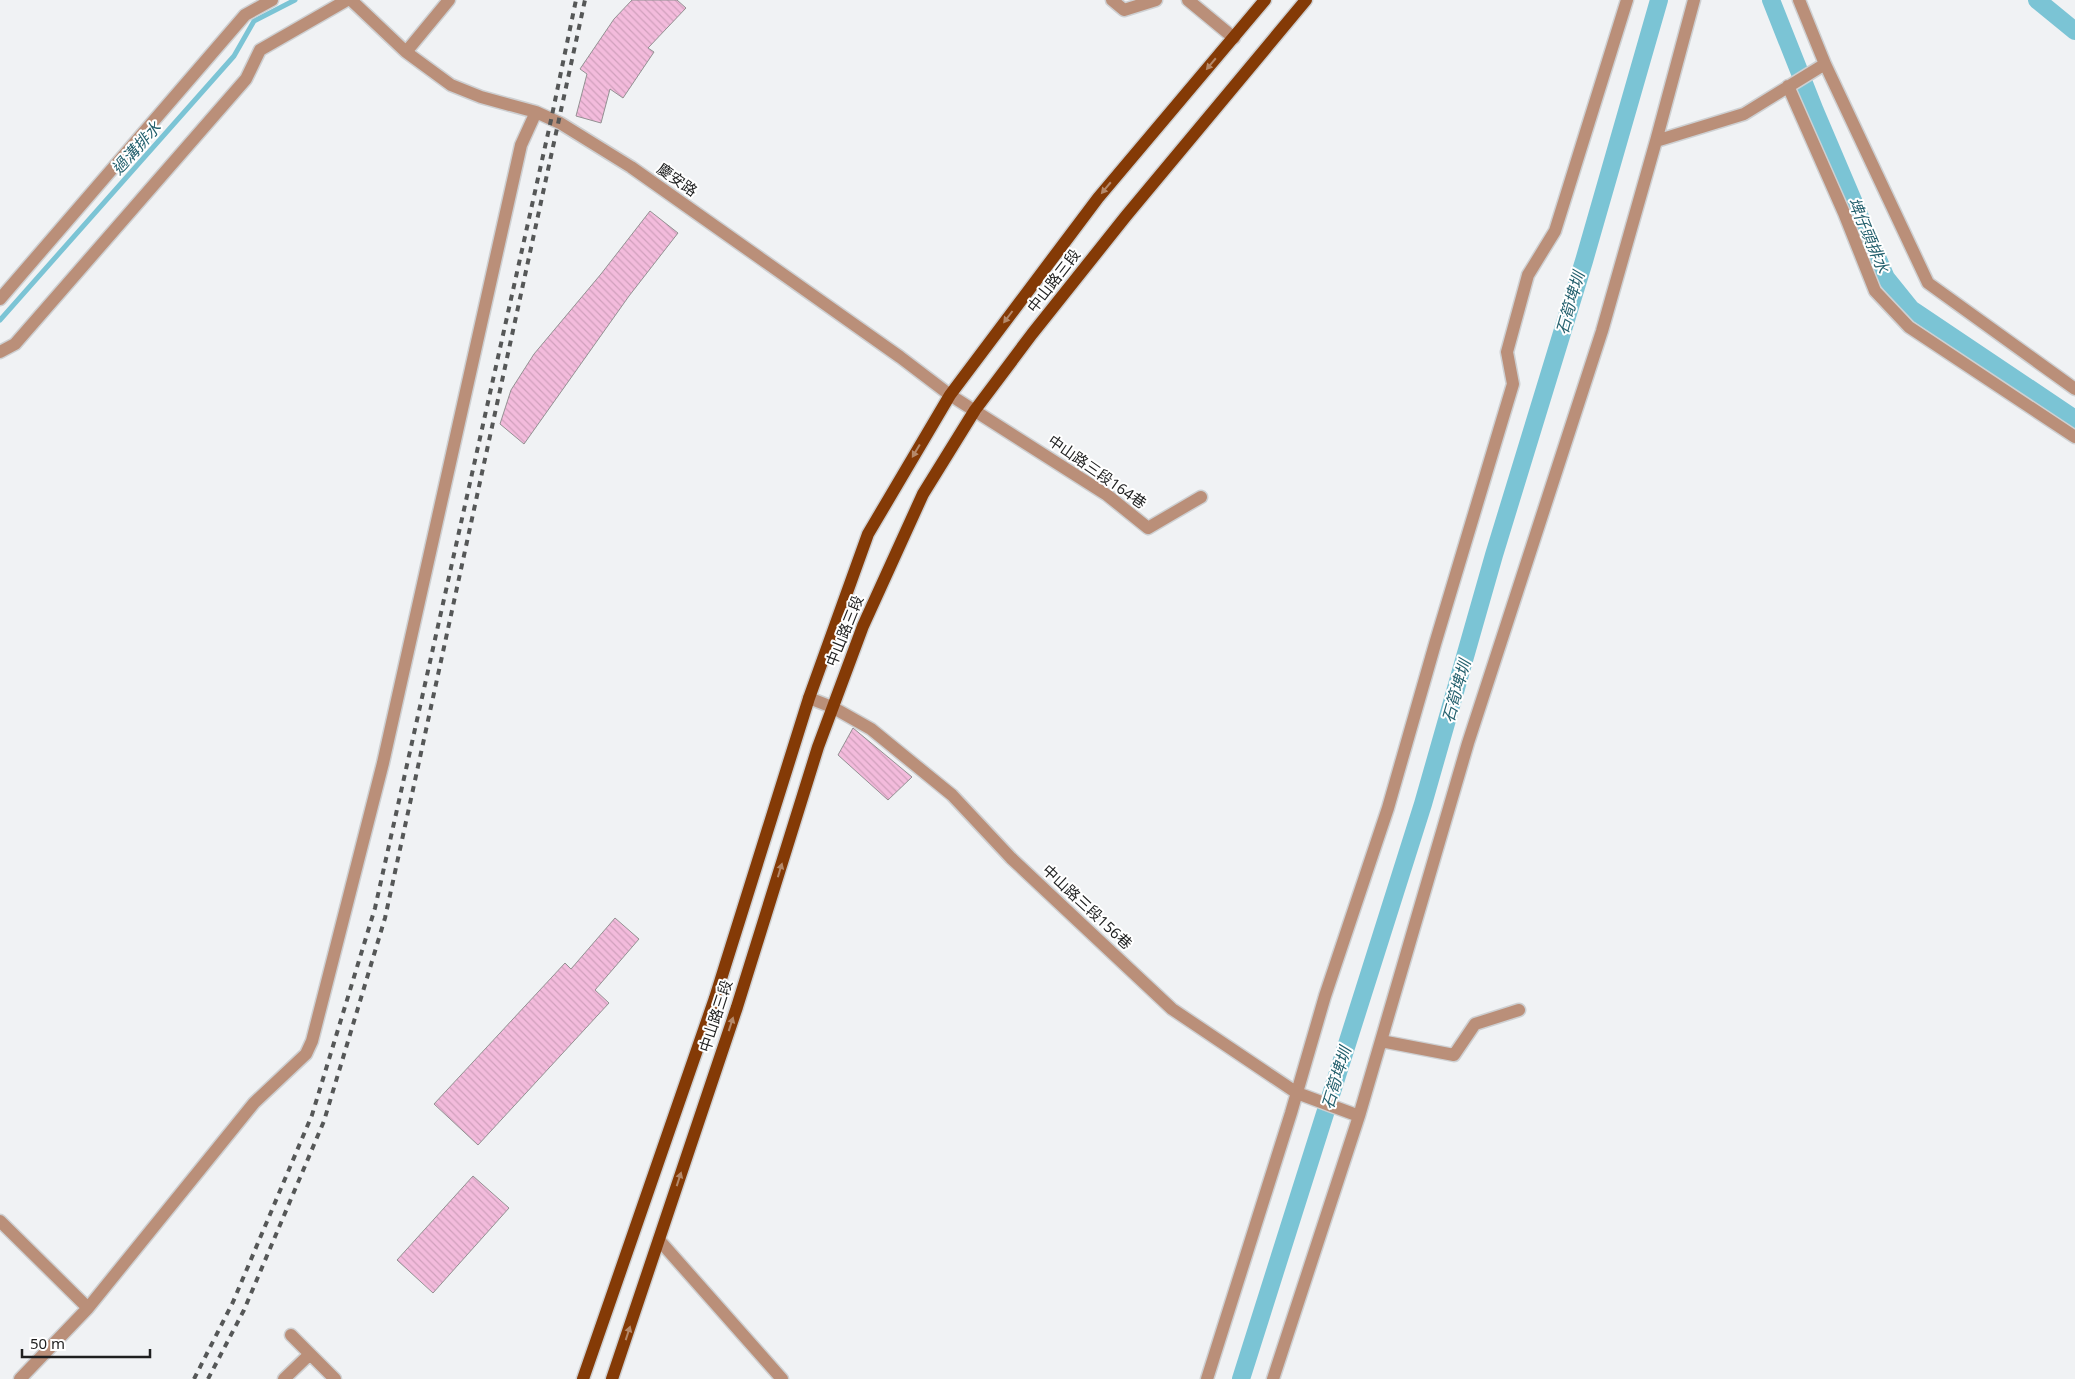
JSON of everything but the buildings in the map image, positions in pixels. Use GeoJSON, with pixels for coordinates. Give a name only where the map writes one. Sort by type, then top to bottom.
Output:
{"type":"FeatureCollection","features":[{"type":"Feature","properties":{"kind":"main road","name":"中山路三段"},"geometry":{"type":"LineString","coordinates":[[583,1379],[715,998],[809,698],[868,534],[950,395],[1098,198],[1265,0]]}},
{"type":"Feature","properties":{"kind":"main road","name":"中山路三段"},"geometry":{"type":"LineString","coordinates":[[612,1379],[737,1007],[832,707],[863,626],[923,494],[975,410],[1126,216],[1306,0]]}},
{"type":"Feature","properties":{"kind":"street"},"geometry":{"type":"LineString","coordinates":[[0,299],[245,15],[272,0]]}},
{"type":"Feature","properties":{"kind":"street"},"geometry":{"type":"LineString","coordinates":[[0,352],[15,344],[246,79],[260,50],[347,0]]}},
{"type":"Feature","properties":{"kind":"street","name":"慶安路"},"geometry":{"type":"LineString","coordinates":[[351,0],[406,52],[451,85],[481,98],[536,112],[560,123],[631,167],[900,357],[950,395],[975,410]]}},
{"type":"Feature","properties":{"kind":"street"},"geometry":{"type":"LineString","coordinates":[[406,52],[449,0]]}},
{"type":"Feature","properties":{"kind":"street"},"geometry":{"type":"LineString","coordinates":[[1112,0],[1124,10],[1156,0]]}},
{"type":"Feature","properties":{"kind":"street"},"geometry":{"type":"LineString","coordinates":[[1188,0],[1234,38]]}},
{"type":"Feature","properties":{"kind":"street"},"geometry":{"type":"LineString","coordinates":[[1207,1379],[1296,1094],[1324,996],[1388,808],[1435,644],[1514,384],[1507,352],[1528,275],[1555,231],[1627,0]]}},
{"type":"Feature","properties":{"kind":"street"},"geometry":{"type":"LineString","coordinates":[[1273,1379],[1359,1116],[1468,743],[1602,331],[1694,0]]}},
{"type":"Feature","properties":{"kind":"street"},"geometry":{"type":"LineString","coordinates":[[1799,0],[1825,64],[1928,283],[2075,390]]}},
{"type":"Feature","properties":{"kind":"street"},"geometry":{"type":"LineString","coordinates":[[1656,141],[1744,114],[1825,64]]}},
{"type":"Feature","properties":{"kind":"street"},"geometry":{"type":"LineString","coordinates":[[1788,86],[1844,213],[1875,291],[1909,328],[2075,437]]}},
{"type":"Feature","properties":{"kind":"street"},"geometry":{"type":"LineString","coordinates":[[20,1379],[88,1308],[254,1103],[306,1054],[312,1041],[383,763],[521,145],[536,112]]}},
{"type":"Feature","properties":{"kind":"street","name":"中山路三段164巷"},"geometry":{"type":"LineString","coordinates":[[975,410],[1107,495],[1148,528],[1201,497]]}},
{"type":"Feature","properties":{"kind":"street","name":"中山路三段156巷"},"geometry":{"type":"LineString","coordinates":[[809,698],[832,707],[871,729],[952,795],[1011,858],[1172,1009],[1296,1094],[1359,1116]]}},
{"type":"Feature","properties":{"kind":"street"},"geometry":{"type":"LineString","coordinates":[[1381,1041],[1454,1055],[1475,1024],[1519,1010]]}},
{"type":"Feature","properties":{"kind":"street"},"geometry":{"type":"LineString","coordinates":[[0,1222],[88,1308]]}},
{"type":"Feature","properties":{"kind":"street"},"geometry":{"type":"LineString","coordinates":[[659,1240],[782,1379]]}},
{"type":"Feature","properties":{"kind":"street"},"geometry":{"type":"LineString","coordinates":[[291,1335],[334,1379]]}},
{"type":"Feature","properties":{"kind":"street"},"geometry":{"type":"LineString","coordinates":[[284,1379],[310,1354]]}},
{"type":"Feature","properties":{"kind":"waterway","name":"過溝排水"},"geometry":{"type":"LineString","coordinates":[[0,320],[234,56],[254,21],[295,0]]}},
{"type":"Feature","properties":{"kind":"waterway","name":"石筍埤圳"},"geometry":{"type":"LineString","coordinates":[[1241,1379],[1423,804],[1494,555],[1584,261],[1659,0]]}},
{"type":"Feature","properties":{"kind":"waterway","name":"埤仔頭排水"},"geometry":{"type":"LineString","coordinates":[[1771,0],[1815,111],[1886,278],[1911,309],[2075,419]]}},
{"type":"Feature","properties":{"kind":"waterway"},"geometry":{"type":"LineString","coordinates":[[2037,0],[2075,31]]}},
{"type":"Feature","properties":{"kind":"railway"},"geometry":{"type":"LineString","coordinates":[[194,1379],[233,1302],[312,1115],[375,908],[551,120],[576,0]]}},
{"type":"Feature","properties":{"kind":"railway"},"geometry":{"type":"LineString","coordinates":[[208,1379],[244,1310],[324,1121],[385,918],[585,0]]}}]}
